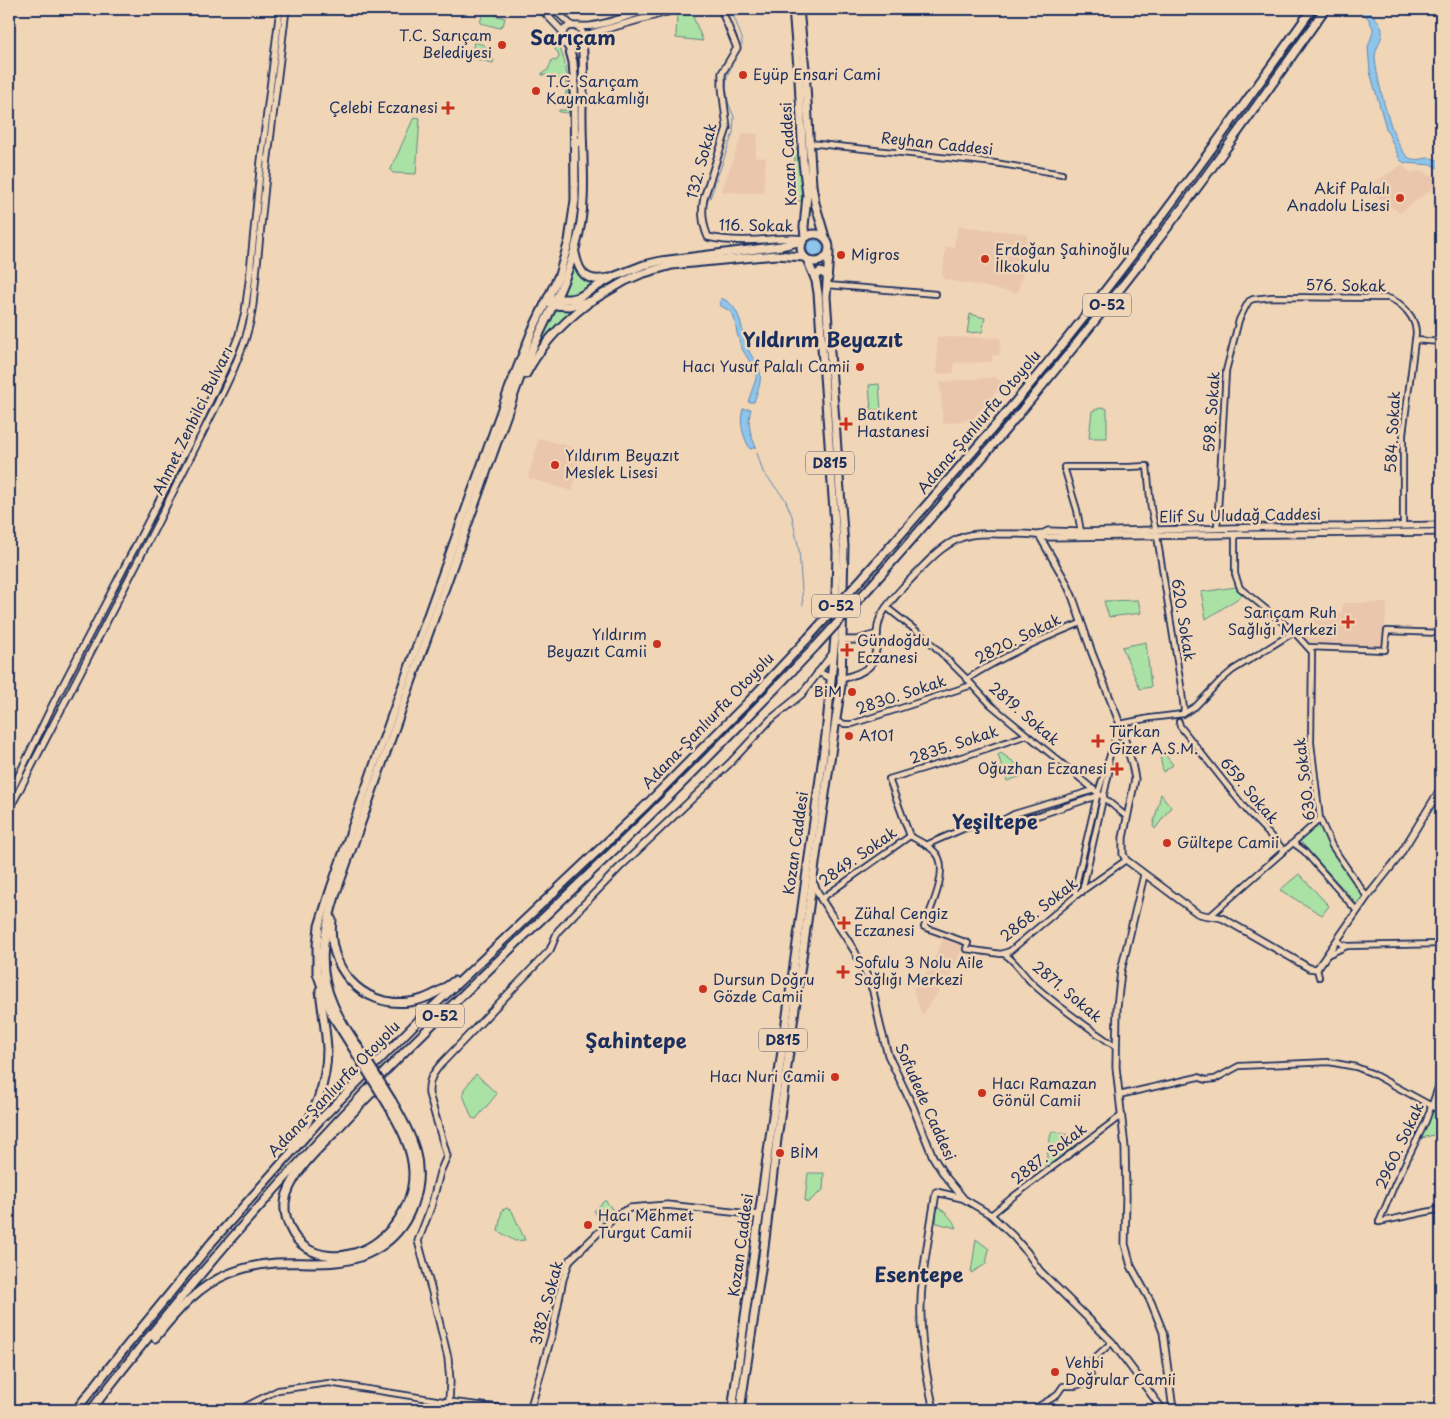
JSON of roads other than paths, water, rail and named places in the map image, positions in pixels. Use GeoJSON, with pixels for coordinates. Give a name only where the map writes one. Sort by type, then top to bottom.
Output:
{"type":"FeatureCollection","features":[{"type":"Feature","properties":{"kind":"highway","name":"Kozan Caddesi"},"geometry":{"type":"LineString","coordinates":[[793,9],[803,162],[807,195],[804,239]]}},
{"type":"Feature","properties":{"kind":"highway","name":"Kozan Caddesi"},"geometry":{"type":"LineString","coordinates":[[799,9],[805,69],[812,185],[825,237]]}},
{"type":"Feature","properties":{"kind":"highway","name":"Adana-Şanlıurfa Otoyolu"},"geometry":{"type":"LineString","coordinates":[[76,1410],[212,1242],[327,1114],[421,1018],[643,808],[750,700],[934,497],[1044,366],[1112,281],[1208,154],[1312,9]]}},
{"type":"Feature","properties":{"kind":"highway","name":"Adana-Şanlıurfa Otoyolu"},"geometry":{"type":"LineString","coordinates":[[92,1410],[128,1363],[218,1255],[293,1169],[369,1088],[445,1011],[650,816],[816,646],[944,504],[1120,289],[1218,159],[1325,9]]}},
{"type":"Feature","properties":{"kind":"highway"},"geometry":{"type":"LineString","coordinates":[[258,1190],[302,1131],[316,1105],[322,1086],[326,1044],[317,973],[317,945],[319,926],[330,888],[509,389],[524,352],[575,251],[583,192],[583,40]]}},
{"type":"Feature","properties":{"kind":"highway"},"geometry":{"type":"LineString","coordinates":[[92,1410],[182,1306],[213,1281],[246,1268],[267,1264],[323,1263],[352,1260],[374,1251],[392,1238],[406,1221],[412,1207],[417,1190],[419,1169],[415,1146],[359,1053],[333,1005],[324,972],[325,930],[337,890],[566,255],[575,200],[575,91],[573,62],[569,47]]}},
{"type":"Feature","properties":{"kind":"highway"},"geometry":{"type":"LineString","coordinates":[[507,416],[524,378],[543,345],[567,319],[610,289],[650,271],[672,265],[776,255],[805,258],[819,262],[829,253],[830,244],[825,237],[816,233],[781,246],[671,259],[644,265],[613,277],[579,297],[551,301]]}},
{"type":"Feature","properties":{"kind":"highway"},"geometry":{"type":"LineString","coordinates":[[804,239],[801,250],[805,258]]}},
{"type":"Feature","properties":{"kind":"highway"},"geometry":{"type":"LineString","coordinates":[[575,251],[580,270],[585,276],[596,280],[613,277]]}},
{"type":"Feature","properties":{"kind":"highway","name":"Kozan Caddesi"},"geometry":{"type":"LineString","coordinates":[[740,1410],[762,1264],[777,1139],[812,882],[837,722],[842,675],[841,640],[844,546],[826,297],[829,253]]}},
{"type":"Feature","properties":{"kind":"highway","name":"Kozan Caddesi"},"geometry":{"type":"LineString","coordinates":[[732,1410],[826,735],[832,670],[837,585],[836,542],[819,300],[815,278],[805,258]]}},
{"type":"Feature","properties":{"kind":"highway"},"geometry":{"type":"LineString","coordinates":[[815,278],[818,273],[823,272],[827,281]]}},
{"type":"Feature","properties":{"kind":"highway"},"geometry":{"type":"LineString","coordinates":[[551,301],[568,306],[591,301]]}},
{"type":"Feature","properties":{"kind":"highway"},"geometry":{"type":"LineString","coordinates":[[831,678],[836,681],[842,675],[832,670]]}},
{"type":"Feature","properties":{"kind":"highway"},"geometry":{"type":"LineString","coordinates":[[337,890],[331,927],[334,954],[346,976],[358,988],[377,998],[390,1002],[409,1002],[432,995],[452,983],[492,950]]}},
{"type":"Feature","properties":{"kind":"highway"},"geometry":{"type":"LineString","coordinates":[[390,1103],[407,1142],[413,1166],[410,1194],[402,1213],[386,1235],[378,1242],[362,1250],[334,1256],[322,1255],[310,1250],[294,1235],[285,1211],[287,1194],[298,1173],[487,972]]}},
{"type":"Feature","properties":{"kind":"highway"},"geometry":{"type":"LineString","coordinates":[[317,973],[332,1015],[359,1053]]}},
{"type":"Feature","properties":{"kind":"main road","name":"Ahmet Zenbilci Bulvarı"},"geometry":{"type":"LineString","coordinates":[[9,796],[53,704],[195,432],[239,335],[245,312],[249,282],[261,161],[280,9]]}},
{"type":"Feature","properties":{"kind":"main road","name":"Ahmet Zenbilci Bulvarı"},"geometry":{"type":"LineString","coordinates":[[9,810],[188,462],[234,368],[245,340],[254,304],[267,165],[286,9]]}},
{"type":"Feature","properties":{"kind":"main road"},"geometry":{"type":"LineString","coordinates":[[542,9],[563,32]]}},
{"type":"Feature","properties":{"kind":"main road"},"geometry":{"type":"LineString","coordinates":[[554,9],[582,32],[583,40]]}},
{"type":"Feature","properties":{"kind":"main road"},"geometry":{"type":"LineString","coordinates":[[650,9],[602,23],[567,28],[563,32],[563,42],[569,47],[576,47],[583,40],[678,9]]}},
{"type":"Feature","properties":{"kind":"main road","name":"132. Sokak"},"geometry":{"type":"LineString","coordinates":[[708,237],[705,228],[703,204],[727,128],[722,73],[737,48],[721,9]]}},
{"type":"Feature","properties":{"kind":"main road","name":"116. Sokak"},"geometry":{"type":"LineString","coordinates":[[708,237],[728,241],[804,239]]}},
{"type":"Feature","properties":{"kind":"main road","name":"Elif Su Uludağ Caddesi"},"geometry":{"type":"LineString","coordinates":[[842,675],[857,673],[867,668],[873,662],[877,653],[879,621],[886,607],[929,560],[939,551],[964,536],[976,534],[1039,535],[1046,537],[1217,529],[1441,525]]}},
{"type":"Feature","properties":{"kind":"main road","name":"Elif Su Uludağ Caddesi"},"geometry":{"type":"LineString","coordinates":[[1039,535],[1048,531],[1235,534],[1441,532]]}},
{"type":"Feature","properties":{"kind":"main road"},"geometry":{"type":"LineString","coordinates":[[1039,535],[1066,582],[1120,724],[1134,775],[1123,848],[1126,860],[1198,913],[1224,919],[1309,968],[1317,969],[1366,897],[1398,858],[1441,788]]}},
{"type":"Feature","properties":{"kind":"main road"},"geometry":{"type":"LineString","coordinates":[[841,640],[857,640],[877,634]]}},
{"type":"Feature","properties":{"kind":"main road"},"geometry":{"type":"LineString","coordinates":[[516,1410],[453,1405],[448,1358],[418,1241],[447,1156],[429,1094],[430,1078],[442,1063],[550,950],[558,931],[625,862],[730,763],[770,720],[802,694],[833,652]]}},
{"type":"Feature","properties":{"kind":"main road"},"geometry":{"type":"LineString","coordinates":[[818,672],[832,670]]}},
{"type":"Feature","properties":{"kind":"main road"},"geometry":{"type":"LineString","coordinates":[[818,672],[831,678]]}},
{"type":"Feature","properties":{"kind":"main road"},"geometry":{"type":"LineString","coordinates":[[1144,875],[1119,980],[1116,1018],[1116,1047],[1126,1196],[1126,1250],[1133,1271],[1160,1322],[1173,1410]]}},
{"type":"Feature","properties":{"kind":"main road","name":"Sofudede Caddesi"},"geometry":{"type":"LineString","coordinates":[[812,882],[854,950],[867,976],[875,998],[886,1050],[913,1107],[933,1157],[953,1187],[964,1199],[1000,1222],[1022,1246],[1040,1272],[1112,1342],[1163,1410]]}},
{"type":"Feature","properties":{"kind":"main road"},"geometry":{"type":"LineString","coordinates":[[934,1410],[922,1347],[923,1276],[936,1192],[964,1199]]}},
{"type":"Feature","properties":{"kind":"main road","name":"3182. Sokak"},"geometry":{"type":"LineString","coordinates":[[530,1410],[552,1334],[565,1274],[570,1260],[618,1214],[630,1208],[667,1205],[759,1216]]}},
{"type":"Feature","properties":{"kind":"street","name":"Reyhan Caddesi"},"geometry":{"type":"LineString","coordinates":[[809,143],[987,162],[1062,174]]}},
{"type":"Feature","properties":{"kind":"street"},"geometry":{"type":"LineString","coordinates":[[827,281],[936,294]]}},
{"type":"Feature","properties":{"kind":"street","name":"576. Sokak"},"geometry":{"type":"LineString","coordinates":[[1249,300],[1265,298],[1388,298],[1400,304],[1412,318],[1416,330],[1415,340]]}},
{"type":"Feature","properties":{"kind":"street","name":"598. Sokak"},"geometry":{"type":"LineString","coordinates":[[1217,529],[1226,371],[1239,320],[1249,300]]}},
{"type":"Feature","properties":{"kind":"street"},"geometry":{"type":"LineString","coordinates":[[1415,340],[1441,342]]}},
{"type":"Feature","properties":{"kind":"street","name":"584. Sokak"},"geometry":{"type":"LineString","coordinates":[[1403,526],[1403,434],[1415,340]]}},
{"type":"Feature","properties":{"kind":"street","name":"620. Sokak"},"geometry":{"type":"LineString","coordinates":[[1081,532],[1077,510],[1064,467],[1147,466],[1151,510],[1181,686],[1183,714]]}},
{"type":"Feature","properties":{"kind":"street"},"geometry":{"type":"LineString","coordinates":[[1235,534],[1235,574],[1239,587],[1294,632],[1309,647],[1385,650],[1387,631],[1441,633]]}},
{"type":"Feature","properties":{"kind":"street","name":"2819. Sokak"},"geometry":{"type":"LineString","coordinates":[[886,607],[928,640],[990,705],[1127,817]]}},
{"type":"Feature","properties":{"kind":"street","name":"2820. Sokak"},"geometry":{"type":"LineString","coordinates":[[967,679],[1001,658],[1081,623]]}},
{"type":"Feature","properties":{"kind":"street"},"geometry":{"type":"LineString","coordinates":[[1109,759],[1110,768],[1080,893],[1075,890],[1096,793],[1120,724],[1183,714],[1196,706],[1233,670],[1294,632]]}},
{"type":"Feature","properties":{"kind":"street","name":"630. Sokak"},"geometry":{"type":"LineString","coordinates":[[1309,647],[1313,654],[1311,742],[1320,819],[1332,846],[1366,897]]}},
{"type":"Feature","properties":{"kind":"street","name":"2830. Sokak"},"geometry":{"type":"LineString","coordinates":[[837,722],[852,724],[972,685]]}},
{"type":"Feature","properties":{"kind":"street","name":"659. Sokak"},"geometry":{"type":"LineString","coordinates":[[1179,722],[1180,726],[1231,792],[1284,850]]}},
{"type":"Feature","properties":{"kind":"street","name":"2835. Sokak"},"geometry":{"type":"LineString","coordinates":[[910,836],[889,780],[1027,735]]}},
{"type":"Feature","properties":{"kind":"street"},"geometry":{"type":"LineString","coordinates":[[1001,821],[1006,823],[1029,818],[1096,793]]}},
{"type":"Feature","properties":{"kind":"street"},"geometry":{"type":"LineString","coordinates":[[910,836],[926,845],[963,829],[984,823],[1001,821],[1014,814],[1096,793]]}},
{"type":"Feature","properties":{"kind":"street"},"geometry":{"type":"LineString","coordinates":[[1210,916],[1320,819]]}},
{"type":"Feature","properties":{"kind":"street","name":"2849. Sokak"},"geometry":{"type":"LineString","coordinates":[[821,899],[910,836]]}},
{"type":"Feature","properties":{"kind":"street"},"geometry":{"type":"LineString","coordinates":[[1292,843],[1307,855],[1357,911]]}},
{"type":"Feature","properties":{"kind":"street","name":"2868. Sokak"},"geometry":{"type":"LineString","coordinates":[[926,845],[937,854],[941,872],[924,927],[968,943],[966,949],[1004,954],[1080,893],[1126,860]]}},
{"type":"Feature","properties":{"kind":"street"},"geometry":{"type":"LineString","coordinates":[[1338,940],[1341,944],[1347,946],[1441,944]]}},
{"type":"Feature","properties":{"kind":"street"},"geometry":{"type":"LineString","coordinates":[[1327,956],[1347,946]]}},
{"type":"Feature","properties":{"kind":"street","name":"2871. Sokak"},"geometry":{"type":"LineString","coordinates":[[1004,954],[1034,984],[1077,1019],[1116,1047]]}},
{"type":"Feature","properties":{"kind":"street"},"geometry":{"type":"LineString","coordinates":[[1317,969],[1319,977]]}},
{"type":"Feature","properties":{"kind":"street"},"geometry":{"type":"LineString","coordinates":[[1119,1095],[1198,1077],[1206,1080],[1215,1080],[1239,1066],[1325,1062],[1356,1067],[1389,1082],[1441,1111]]}},
{"type":"Feature","properties":{"kind":"street","name":"2960. Sokak"},"geometry":{"type":"LineString","coordinates":[[1441,1079],[1421,1134],[1395,1184],[1379,1222],[1441,1209]]}},
{"type":"Feature","properties":{"kind":"street","name":"2887. Sokak"},"geometry":{"type":"LineString","coordinates":[[991,1215],[1122,1115]]}},
{"type":"Feature","properties":{"kind":"street"},"geometry":{"type":"LineString","coordinates":[[1032,1410],[1056,1396],[1063,1386],[1075,1386],[1092,1381],[1088,1364],[1112,1342]]}},
{"type":"Feature","properties":{"kind":"street"},"geometry":{"type":"LineString","coordinates":[[238,1410],[278,1390],[329,1383],[453,1405]]}},
{"type":"Feature","properties":{"kind":"water"},"geometry":{"type":"Polygon","coordinates":[[[1358,9],[1367,9],[1378,21],[1382,30],[1375,56],[1376,65],[1386,110],[1402,151],[1408,157],[1416,160],[1430,158],[1441,161],[1441,169],[1432,165],[1405,163],[1400,160],[1386,128],[1370,72],[1368,47],[1373,28],[1368,18],[1358,9]]]}},
{"type":"Feature","properties":{"kind":"water"},"geometry":{"type":"Polygon","coordinates":[[[812,240],[818,240],[823,245],[821,254],[812,256],[807,251],[807,245],[812,240]]]}},
{"type":"Feature","properties":{"kind":"water"},"geometry":{"type":"Polygon","coordinates":[[[721,298],[728,302],[738,314],[746,344],[759,369],[760,383],[754,402],[748,402],[756,379],[756,372],[741,347],[734,317],[730,311],[721,306],[721,298]]]}},
{"type":"Feature","properties":{"kind":"water"},"geometry":{"type":"Polygon","coordinates":[[[743,409],[751,409],[750,428],[756,447],[750,449],[742,429],[743,409]]]}},
{"type":"Feature","properties":{"kind":"waterway"},"geometry":{"type":"LineString","coordinates":[[731,9],[742,38],[742,45]]}},
{"type":"Feature","properties":{"kind":"waterway"},"geometry":{"type":"LineString","coordinates":[[710,198],[733,133],[734,117],[728,102],[726,88],[727,76],[731,68]]}},
{"type":"Feature","properties":{"kind":"waterway"},"geometry":{"type":"LineString","coordinates":[[757,453],[763,472],[785,499],[792,516],[799,550],[803,605]]}},
{"type":"Feature","properties":{"kind":"place","name":"T.C. Sarıçam Belediyesi"},"geometry":{"type":"Point","coordinates":[502,45]}},
{"type":"Feature","properties":{"kind":"place","name":"Eyüp Ensari Cami"},"geometry":{"type":"Point","coordinates":[743,75]}},
{"type":"Feature","properties":{"kind":"place","name":"T.C. Sarıçam Kaymakamlığı"},"geometry":{"type":"Point","coordinates":[536,91]}},
{"type":"Feature","properties":{"kind":"place","name":"Çelebi Eczanesi"},"geometry":{"type":"Point","coordinates":[448,108]}},
{"type":"Feature","properties":{"kind":"place","name":"Akif Palalı Anadolu Lisesi"},"geometry":{"type":"Point","coordinates":[1400,198]}},
{"type":"Feature","properties":{"kind":"place","name":"Migros"},"geometry":{"type":"Point","coordinates":[841,255]}},
{"type":"Feature","properties":{"kind":"place","name":"Erdoğan Şahinoğlu İlkokulu"},"geometry":{"type":"Point","coordinates":[985,259]}},
{"type":"Feature","properties":{"kind":"place","name":"Hacı Yusuf Palalı Camii"},"geometry":{"type":"Point","coordinates":[860,367]}},
{"type":"Feature","properties":{"kind":"place","name":"Batıkent Hastanesi"},"geometry":{"type":"Point","coordinates":[846,424]}},
{"type":"Feature","properties":{"kind":"place","name":"Yıldırım Beyazıt Meslek Lisesi"},"geometry":{"type":"Point","coordinates":[555,465]}},
{"type":"Feature","properties":{"kind":"place","name":"Sarıçam Ruh Sağlığı Merkezi"},"geometry":{"type":"Point","coordinates":[1348,622]}},
{"type":"Feature","properties":{"kind":"place","name":"Yıldırım Beyazıt Camii"},"geometry":{"type":"Point","coordinates":[657,644]}},
{"type":"Feature","properties":{"kind":"place","name":"Gündoğdu Eczanesi"},"geometry":{"type":"Point","coordinates":[847,650]}},
{"type":"Feature","properties":{"kind":"place","name":"BiM"},"geometry":{"type":"Point","coordinates":[852,692]}},
{"type":"Feature","properties":{"kind":"place","name":"A101"},"geometry":{"type":"Point","coordinates":[849,736]}},
{"type":"Feature","properties":{"kind":"place","name":"Türkan Gizer A.S.M."},"geometry":{"type":"Point","coordinates":[1098,741]}},
{"type":"Feature","properties":{"kind":"place","name":"Oğuzhan Eczanesi"},"geometry":{"type":"Point","coordinates":[1117,769]}},
{"type":"Feature","properties":{"kind":"place","name":"Gültepe Camii"},"geometry":{"type":"Point","coordinates":[1167,843]}},
{"type":"Feature","properties":{"kind":"place","name":"Zühal Cengiz Eczanesi"},"geometry":{"type":"Point","coordinates":[844,923]}},
{"type":"Feature","properties":{"kind":"place","name":"Sofulu 3 Nolu Aile Sağlığı Merkezi"},"geometry":{"type":"Point","coordinates":[843,972]}},
{"type":"Feature","properties":{"kind":"place","name":"Dursun Doğru Gözde Camii"},"geometry":{"type":"Point","coordinates":[703,989]}},
{"type":"Feature","properties":{"kind":"place","name":"Hacı Nuri Camii"},"geometry":{"type":"Point","coordinates":[835,1077]}},
{"type":"Feature","properties":{"kind":"place","name":"Hacı Ramazan Gönül Camii"},"geometry":{"type":"Point","coordinates":[982,1093]}},
{"type":"Feature","properties":{"kind":"place","name":"BİM"},"geometry":{"type":"Point","coordinates":[780,1153]}},
{"type":"Feature","properties":{"kind":"place","name":"Hacı Mehmet Turgut Camii"},"geometry":{"type":"Point","coordinates":[588,1225]}},
{"type":"Feature","properties":{"kind":"place","name":"Vehbi Doğrular Camii"},"geometry":{"type":"Point","coordinates":[1055,1372]}},
{"type":"Feature","properties":{"kind":"district","name":"Sarıçam"},"geometry":{"type":"Point","coordinates":[573,38]}},
{"type":"Feature","properties":{"kind":"district","name":"Yıldırım Beyazıt"},"geometry":{"type":"Point","coordinates":[823,340]}},
{"type":"Feature","properties":{"kind":"district","name":"Yeşiltepe"},"geometry":{"type":"Point","coordinates":[995,822]}},
{"type":"Feature","properties":{"kind":"district","name":"Şahintepe"},"geometry":{"type":"Point","coordinates":[636,1041]}},
{"type":"Feature","properties":{"kind":"district","name":"Esentepe"},"geometry":{"type":"Point","coordinates":[919,1275]}}]}
